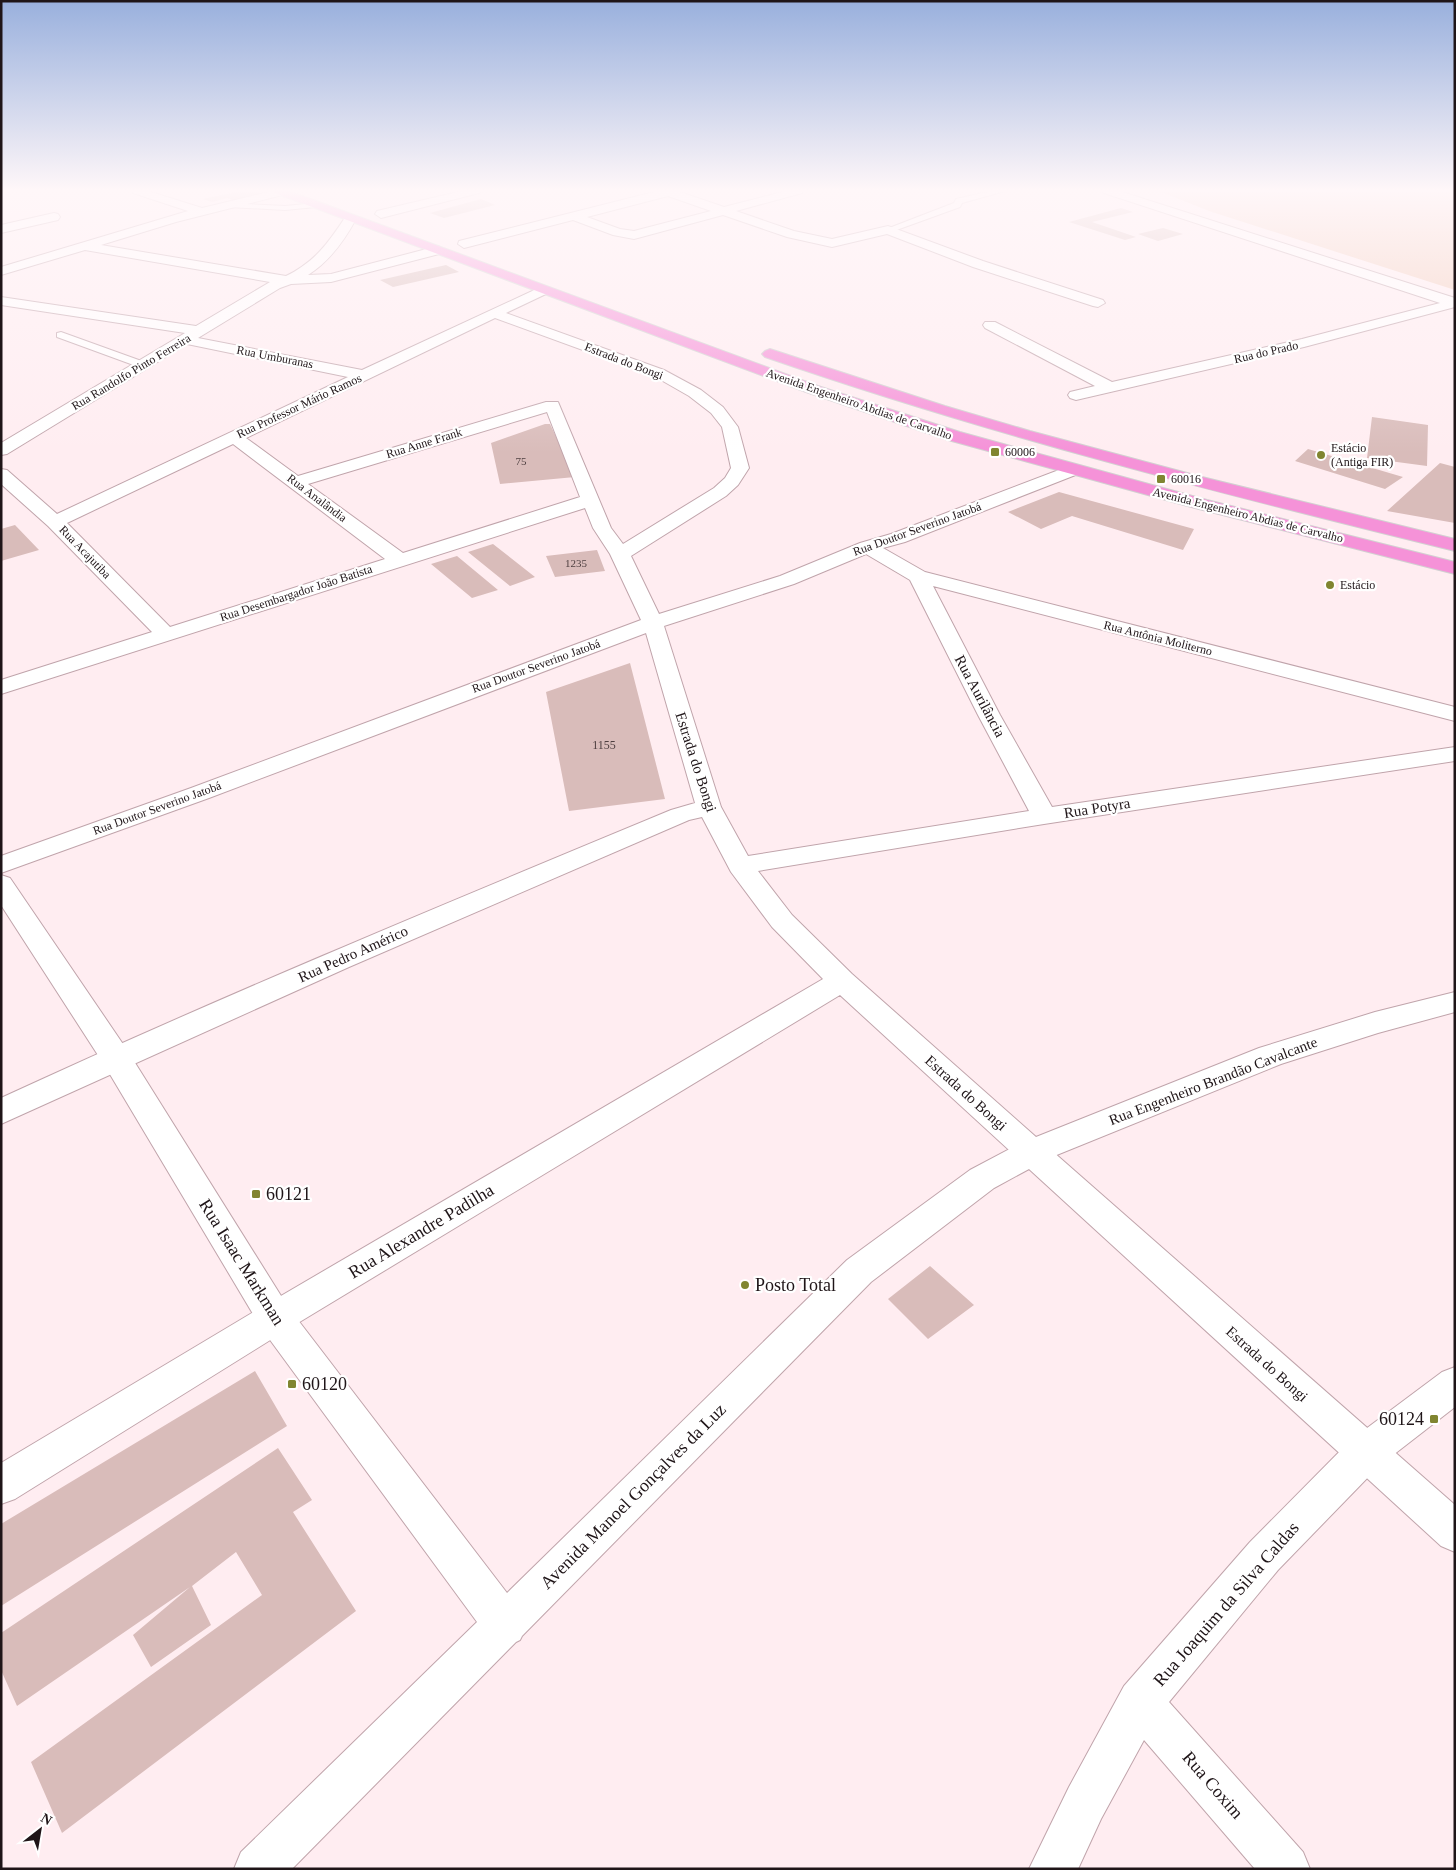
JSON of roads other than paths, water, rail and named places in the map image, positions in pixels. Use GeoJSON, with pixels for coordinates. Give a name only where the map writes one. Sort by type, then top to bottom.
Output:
{"type":"FeatureCollection","features":[{"type":"Feature","properties":{"kind":"highway","name":"Avenida Engenheiro Abdias de Carvalho"},"geometry":{"type":"LineString","coordinates":[[512,278],[812,389],[954,436],[1201,504],[1455,568]]}},
{"type":"Feature","properties":{"kind":"highway","name":"Avenida Engenheiro Abdias de Carvalho"},"geometry":{"type":"LineString","coordinates":[[753,348],[837,378],[1092,455],[1455,545]]}},
{"type":"Feature","properties":{"kind":"street"},"geometry":{"type":"LineString","coordinates":[[270,278],[281,280],[328,278]]}},
{"type":"Feature","properties":{"kind":"street","name":"Rua Randolfo Pinto Ferreira"},"geometry":{"type":"LineString","coordinates":[[4,442],[144,365],[275,286],[296,278]]}},
{"type":"Feature","properties":{"kind":"street"},"geometry":{"type":"LineString","coordinates":[[1022,278],[1098,303]]}},
{"type":"Feature","properties":{"kind":"street"},"geometry":{"type":"LineString","coordinates":[[1378,278],[1455,303]]}},
{"type":"Feature","properties":{"kind":"street","name":"Rua Professor Mário Ramos"},"geometry":{"type":"LineString","coordinates":[[55,522],[543,290]]}},
{"type":"Feature","properties":{"kind":"street"},"geometry":{"type":"LineString","coordinates":[[1,301],[200,331]]}},
{"type":"Feature","properties":{"kind":"street","name":"Rua do Prado"},"geometry":{"type":"LineString","coordinates":[[1076,395],[1304,343],[1455,303]]}},
{"type":"Feature","properties":{"kind":"street","name":"Estrada do Bongi"},"geometry":{"type":"LineString","coordinates":[[494,313],[659,373],[695,393],[717,410],[730,427],[740,468],[732,481],[720,492],[620,554]]}},
{"type":"Feature","properties":{"kind":"street"},"geometry":{"type":"LineString","coordinates":[[990,324],[1111,388]]}},
{"type":"Feature","properties":{"kind":"street","name":"Rua Umburanas"},"geometry":{"type":"LineString","coordinates":[[187,340],[364,375]]}},
{"type":"Feature","properties":{"kind":"street","name":"Estrada do Bongi"},"geometry":{"type":"LineString","coordinates":[[552,405],[602,528],[620,554],[653,623],[708,807],[740,866],[782,921],[842,981],[1455,1532]]}},
{"type":"Feature","properties":{"kind":"street","name":"Rua Anne Frank"},"geometry":{"type":"LineString","coordinates":[[296,482],[552,405]]}},
{"type":"Feature","properties":{"kind":"street","name":"Rua Analândia"},"geometry":{"type":"LineString","coordinates":[[234,437],[400,560]]}},
{"type":"Feature","properties":{"kind":"street","name":"Rua Doutor Severino Jatobá"},"geometry":{"type":"LineString","coordinates":[[1,865],[200,793],[653,623],[786,580],[867,547],[898,538],[1072,470]]}},
{"type":"Feature","properties":{"kind":"street","name":"Rua Acajutiba"},"geometry":{"type":"LineString","coordinates":[[1,474],[55,522],[166,635]]}},
{"type":"Feature","properties":{"kind":"street","name":"Rua Desembargador João Batista"},"geometry":{"type":"LineString","coordinates":[[1,687],[591,500]]}},
{"type":"Feature","properties":{"kind":"street","name":"Rua Antônia Moliterno"},"geometry":{"type":"LineString","coordinates":[[867,547],[918,576],[1455,714]]}},
{"type":"Feature","properties":{"kind":"street","name":"Rua Aurilância"},"geometry":{"type":"LineString","coordinates":[[918,576],[989,715],[1044,816]]}},
{"type":"Feature","properties":{"kind":"street","name":"Rua Potyra"},"geometry":{"type":"LineString","coordinates":[[740,866],[1044,816],[1452,758]]}},
{"type":"Feature","properties":{"kind":"street","name":"Rua Pedro Américo"},"geometry":{"type":"LineString","coordinates":[[1,1112],[116,1058],[478,900],[680,815],[708,807]]}},
{"type":"Feature","properties":{"kind":"street","name":"Rua Isaac Markman"},"geometry":{"type":"LineString","coordinates":[[1,884],[116,1058],[275,1318],[505,1625]]}},
{"type":"Feature","properties":{"kind":"street","name":"Rua Alexandre Padilha"},"geometry":{"type":"LineString","coordinates":[[1,1485],[275,1318],[842,981]]}},
{"type":"Feature","properties":{"kind":"street","name":"Rua Engenheiro Brandão Cavalcante"},"geometry":{"type":"LineString","coordinates":[[1032,1152],[1270,1056],[1375,1023],[1453,1005]]}},
{"type":"Feature","properties":{"kind":"street","name":"Avenida Manoel Gonçalves da Luz"},"geometry":{"type":"LineString","coordinates":[[258,1869],[859,1271],[982,1179],[1032,1152]]}},
{"type":"Feature","properties":{"kind":"street","name":"Rua Joaquim da Silva Caldas"},"geometry":{"type":"LineString","coordinates":[[1053,1869],[1085,1803],[1140,1702],[1264,1556],[1365,1453],[1455,1384]]}},
{"type":"Feature","properties":{"kind":"street","name":"Rua Coxim"},"geometry":{"type":"LineString","coordinates":[[1140,1702],[1286,1869]]}},
{"type":"Feature","properties":{"kind":"lane"},"geometry":{"type":"LineString","coordinates":[[61,335],[144,365]]}},
{"type":"Feature","properties":{"kind":"place","name":"60006"},"geometry":{"type":"Point","coordinates":[995,452]}},
{"type":"Feature","properties":{"kind":"place","name":"Estácio (Antiga FIR)"},"geometry":{"type":"Point","coordinates":[1321,455]}},
{"type":"Feature","properties":{"kind":"place","name":"60016"},"geometry":{"type":"Point","coordinates":[1161,479]}},
{"type":"Feature","properties":{"kind":"place","name":"Estácio"},"geometry":{"type":"Point","coordinates":[1330,585]}},
{"type":"Feature","properties":{"kind":"place","name":"60121"},"geometry":{"type":"Point","coordinates":[256,1194]}},
{"type":"Feature","properties":{"kind":"place","name":"Posto Total"},"geometry":{"type":"Point","coordinates":[745,1285]}},
{"type":"Feature","properties":{"kind":"place","name":"60120"},"geometry":{"type":"Point","coordinates":[292,1384]}},
{"type":"Feature","properties":{"kind":"place","name":"60124"},"geometry":{"type":"Point","coordinates":[1434,1419]}}]}
